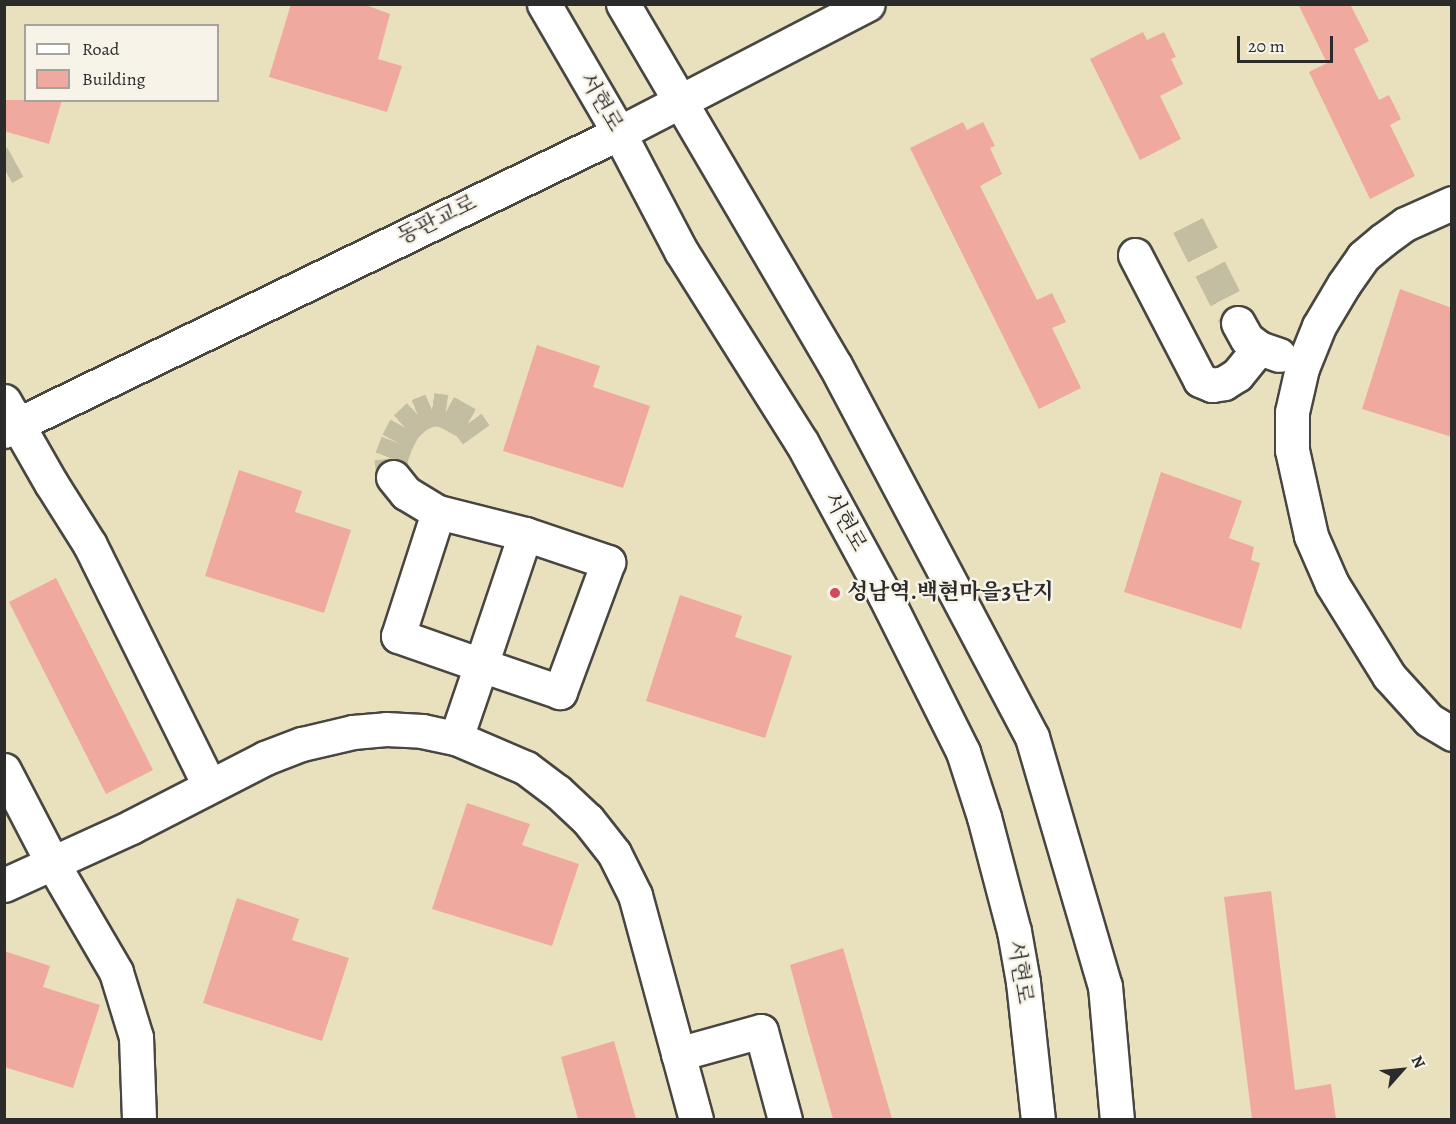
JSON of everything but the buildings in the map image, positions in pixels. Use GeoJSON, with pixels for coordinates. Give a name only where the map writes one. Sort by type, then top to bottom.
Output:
{"type":"FeatureCollection","features":[{"type":"Feature","properties":{"kind":"main road","name":"서현로"},"geometry":{"type":"LineString","coordinates":[[544,4],[619,133],[681,251],[802,443],[884,594],[963,752],[984,817],[1014,931],[1023,982],[1038,1119]]}},
{"type":"Feature","properties":{"kind":"main road"},"geometry":{"type":"LineString","coordinates":[[623,4],[682,100],[835,365],[1032,738],[1105,986],[1117,1119]]}},
{"type":"Feature","properties":{"kind":"main road","name":"동판교로"},"geometry":{"type":"LineString","coordinates":[[8,419],[619,133],[868,4]]}},
{"type":"Feature","properties":{"kind":"main road"},"geometry":{"type":"LineString","coordinates":[[1452,203],[1405,224],[1363,257],[1319,326],[1307,355],[1292,412],[1292,450],[1311,536],[1332,584],[1389,676],[1429,720],[1452,735]]}},
{"type":"Feature","properties":{"kind":"main road"},"geometry":{"type":"LineString","coordinates":[[1134,255],[1200,380],[1212,385],[1224,383],[1238,375],[1259,348]]}},
{"type":"Feature","properties":{"kind":"main road"},"geometry":{"type":"LineString","coordinates":[[1238,323],[1247,339],[1259,348],[1286,357],[1307,355]]}},
{"type":"Feature","properties":{"kind":"main road"},"geometry":{"type":"LineString","coordinates":[[8,419],[90,545],[209,785]]}},
{"type":"Feature","properties":{"kind":"main road"},"geometry":{"type":"LineString","coordinates":[[393,477],[406,493],[438,512],[525,534],[608,562],[561,692],[398,636],[438,512]]}},
{"type":"Feature","properties":{"kind":"main road"},"geometry":{"type":"LineString","coordinates":[[456,738],[525,534]]}},
{"type":"Feature","properties":{"kind":"main road"},"geometry":{"type":"LineString","coordinates":[[4,885],[131,827],[209,785],[274,754],[302,744],[353,732],[386,729],[422,731],[456,738],[526,768],[557,791],[588,820],[614,853],[635,896],[696,1119]]}},
{"type":"Feature","properties":{"kind":"main road"},"geometry":{"type":"LineString","coordinates":[[4,770],[53,864],[116,972],[136,1037],[139,1119]]}},
{"type":"Feature","properties":{"kind":"main road"},"geometry":{"type":"LineString","coordinates":[[678,1054],[761,1031],[776,1117]]}},
{"type":"Feature","properties":{"kind":"tunnel"},"geometry":{"type":"LineString","coordinates":[[4,168],[15,162]]}},
{"type":"Feature","properties":{"kind":"tunnel"},"geometry":{"type":"LineString","coordinates":[[1188,225],[1238,323]]}},
{"type":"Feature","properties":{"kind":"tunnel"},"geometry":{"type":"LineString","coordinates":[[393,477],[391,458],[397,442],[405,427],[418,415],[432,409],[446,411],[468,423],[476,434]]}},
{"type":"Feature","properties":{"kind":"place","name":"성남역.백현마을3단지"},"geometry":{"type":"Point","coordinates":[835,593]}}]}
